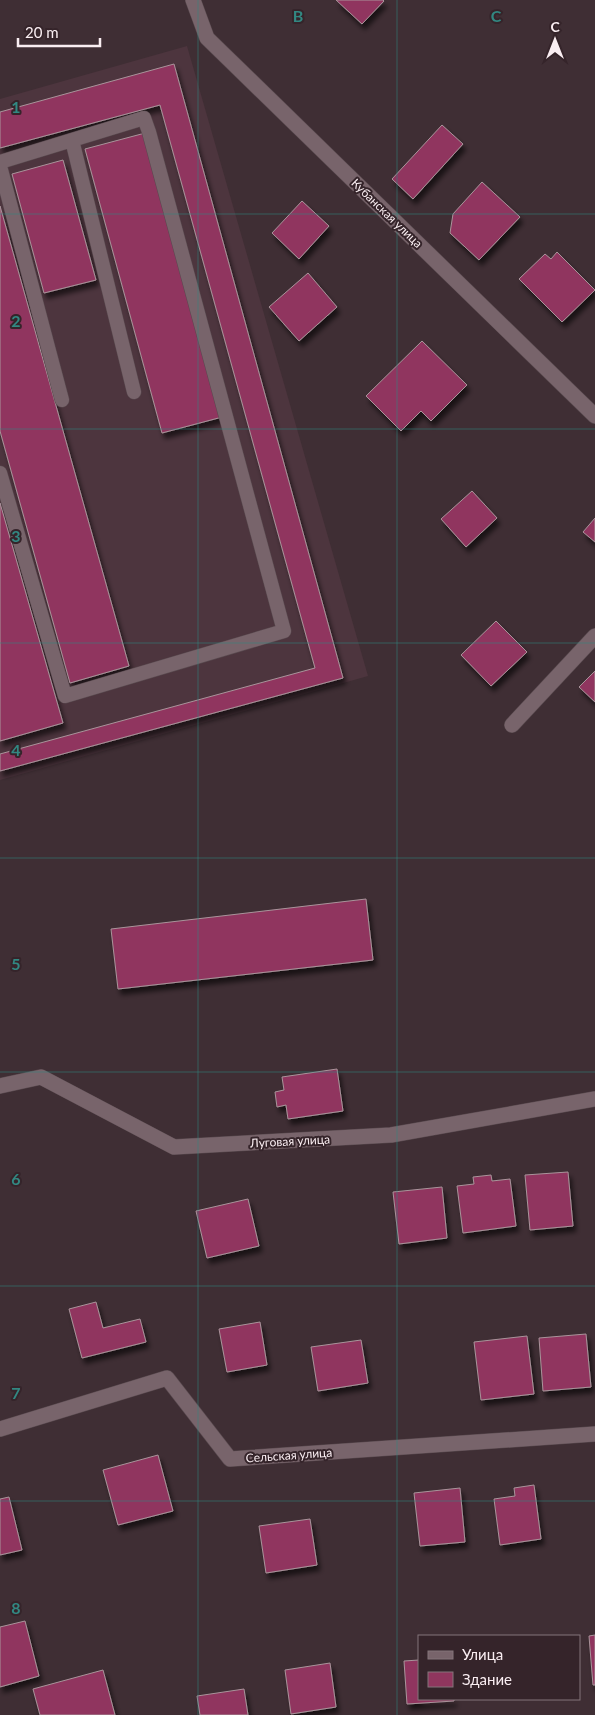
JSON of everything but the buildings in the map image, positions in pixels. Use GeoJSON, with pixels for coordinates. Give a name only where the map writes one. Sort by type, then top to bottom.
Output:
{"type":"FeatureCollection","features":[{"type":"Feature","properties":{"kind":"street","name":"Кубанская улица"},"geometry":{"type":"LineString","coordinates":[[193,0],[207,38],[595,416]]}},
{"type":"Feature","properties":{"kind":"street"},"geometry":{"type":"LineString","coordinates":[[512,725],[595,636]]}},
{"type":"Feature","properties":{"kind":"street","name":"Луговая улица"},"geometry":{"type":"LineString","coordinates":[[0,1086],[41,1077],[174,1147],[391,1135],[595,1099]]}},
{"type":"Feature","properties":{"kind":"street","name":"Сельская улица"},"geometry":{"type":"LineString","coordinates":[[0,1429],[167,1378],[230,1458],[595,1434]]}},
{"type":"Feature","properties":{"kind":"lane"},"geometry":{"type":"LineString","coordinates":[[0,162],[144,118],[284,631],[65,696],[0,473]]}},
{"type":"Feature","properties":{"kind":"lane"},"geometry":{"type":"LineString","coordinates":[[72,140],[134,392]]}},
{"type":"Feature","properties":{"kind":"lane"},"geometry":{"type":"LineString","coordinates":[[0,166],[62,400]]}},
{"type":"Feature","properties":{"kind":"shaded area"},"geometry":{"type":"Polygon","coordinates":[[[187,46],[368,676],[0,780],[0,99],[187,46]]]}}]}
